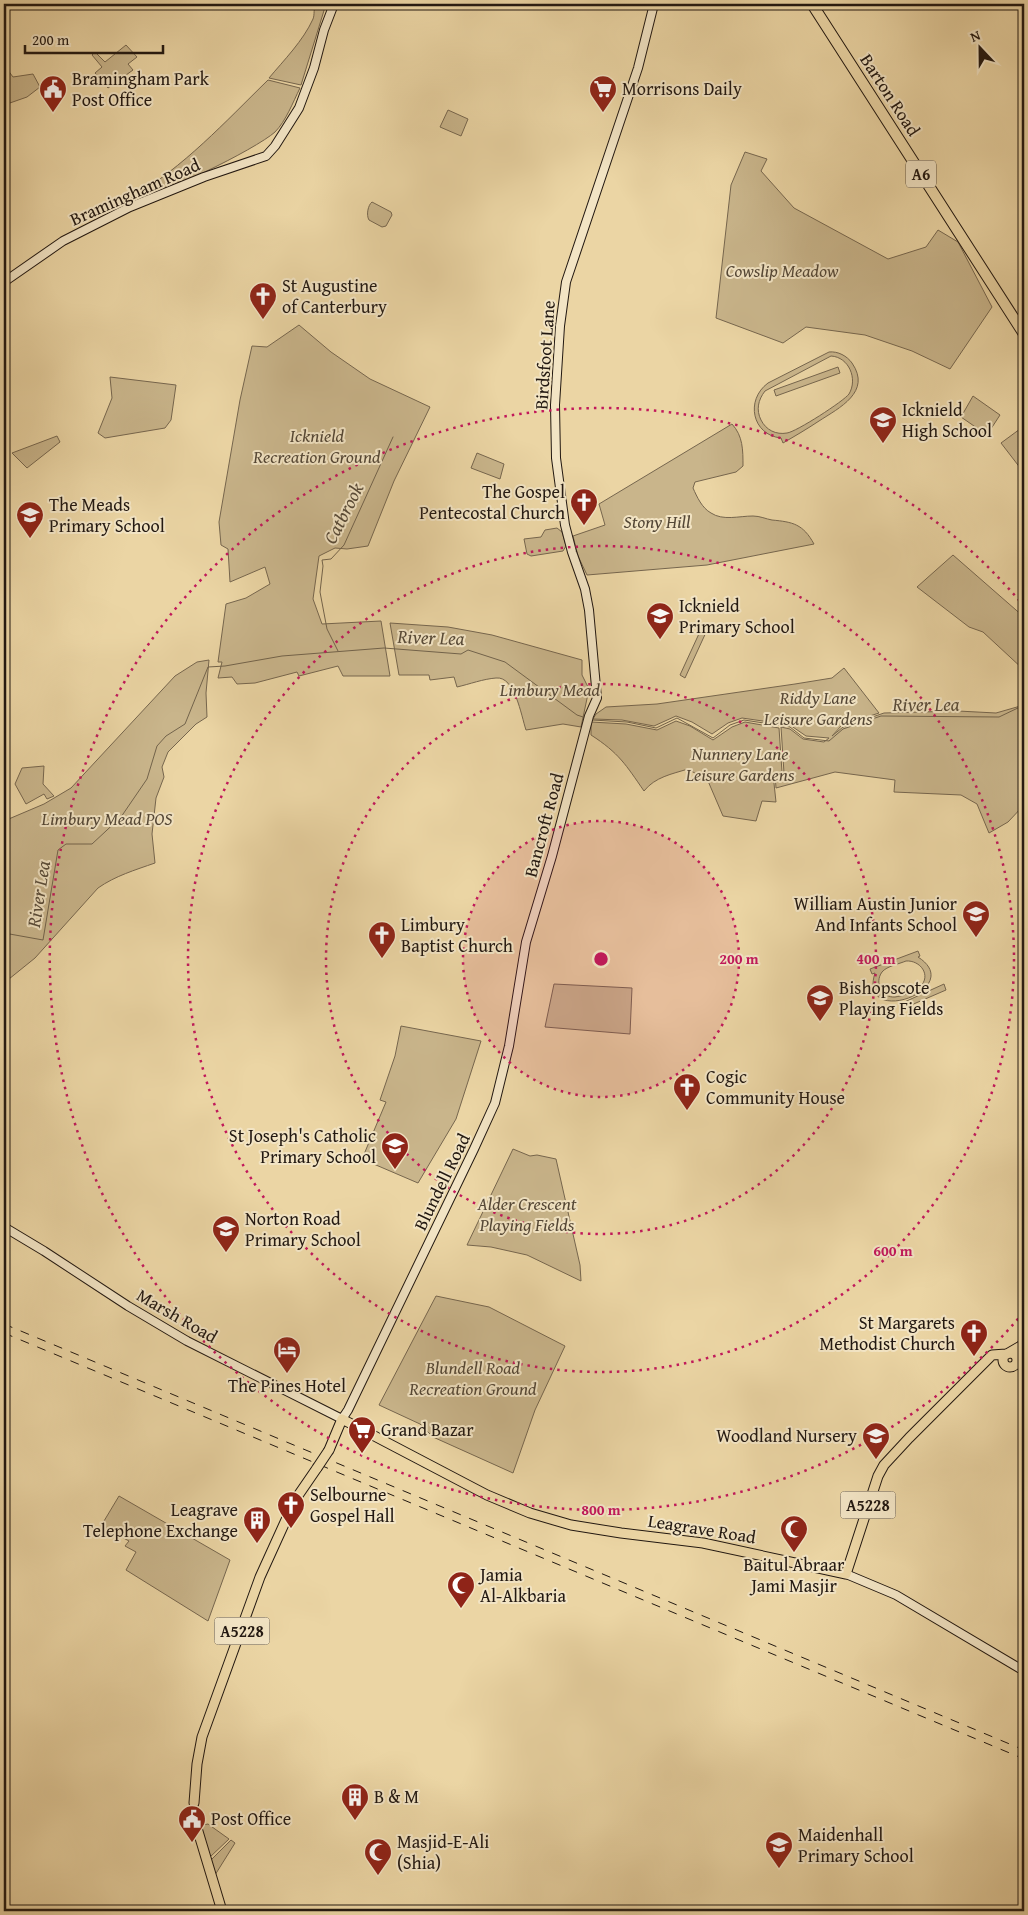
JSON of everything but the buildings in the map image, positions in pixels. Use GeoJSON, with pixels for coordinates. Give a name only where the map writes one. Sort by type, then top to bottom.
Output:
{"type":"FeatureCollection","features":[{"type":"Feature","properties":{"kind":"highway","name":"Barton Road"},"geometry":{"type":"LineString","coordinates":[[812,4],[1024,334]]}},
{"type":"Feature","properties":{"kind":"main road"},"geometry":{"type":"LineString","coordinates":[[1005,1364],[1003,1358],[1007,1354],[1024,1345]]}},
{"type":"Feature","properties":{"kind":"main road"},"geometry":{"type":"LineString","coordinates":[[992,1355],[1005,1364],[1012,1366],[1015,1364],[1024,1345]]}},
{"type":"Feature","properties":{"kind":"main road"},"geometry":{"type":"LineString","coordinates":[[992,1355],[1013,1354],[1016,1359]]}},
{"type":"Feature","properties":{"kind":"main road","name":"A5228"},"geometry":{"type":"LineString","coordinates":[[846,1574],[878,1476],[904,1443],[992,1355]]}},
{"type":"Feature","properties":{"kind":"main road","name":"Leagrave Road"},"geometry":{"type":"LineString","coordinates":[[342,1419],[487,1495],[530,1513],[571,1525],[621,1534],[703,1543],[846,1574]]}},
{"type":"Feature","properties":{"kind":"main road","name":"A5228"},"geometry":{"type":"LineString","coordinates":[[222,1911],[197,1828],[194,1808],[197,1764],[202,1737],[260,1577],[295,1500],[329,1450],[342,1419]]}},
{"type":"Feature","properties":{"kind":"main road"},"geometry":{"type":"LineString","coordinates":[[335,1437],[345,1430],[360,1430]]}},
{"type":"Feature","properties":{"kind":"street","name":"Bramingham Road"},"geometry":{"type":"LineString","coordinates":[[4,282],[63,241],[130,207],[204,177],[266,156],[275,146],[299,108],[334,4]]}},
{"type":"Feature","properties":{"kind":"street","name":"Birdsfoot Lane"},"geometry":{"type":"LineString","coordinates":[[589,718],[597,698],[589,610],[585,589],[565,525],[556,458],[555,405],[560,326],[566,282],[638,68],[654,4]]}},
{"type":"Feature","properties":{"kind":"street","name":"Bancroft Road"},"geometry":{"type":"LineString","coordinates":[[526,942],[589,718]]}},
{"type":"Feature","properties":{"kind":"street","name":"Blundell Road"},"geometry":{"type":"LineString","coordinates":[[342,1419],[423,1256],[495,1103],[509,1046],[526,942]]}},
{"type":"Feature","properties":{"kind":"street","name":"Marsh Road"},"geometry":{"type":"LineString","coordinates":[[4,1227],[186,1341],[342,1419]]}},
{"type":"Feature","properties":{"kind":"street","name":"Leagrave Road"},"geometry":{"type":"LineString","coordinates":[[846,1574],[896,1596],[1024,1671]]}},
{"type":"Feature","properties":{"kind":"green space"},"geometry":{"type":"Polygon","coordinates":[[[316,4],[326,4],[301,85],[269,78],[304,35],[313,19],[316,4]]]}},
{"type":"Feature","properties":{"kind":"green space"},"geometry":{"type":"Polygon","coordinates":[[[126,45],[137,57],[128,64],[133,70],[108,88],[95,73],[102,67],[92,55],[95,52],[105,62],[126,45]]]}},
{"type":"Feature","properties":{"kind":"green space"},"geometry":{"type":"Polygon","coordinates":[[[4,65],[13,77],[33,74],[40,87],[27,97],[7,104],[4,116],[4,65]]]}},
{"type":"Feature","properties":{"kind":"green space"},"geometry":{"type":"Polygon","coordinates":[[[268,80],[300,88],[286,117],[275,132],[248,150],[204,172],[161,191],[131,198],[186,158],[220,128],[268,80]]]}},
{"type":"Feature","properties":{"kind":"green space"},"geometry":{"type":"Polygon","coordinates":[[[448,110],[468,119],[461,136],[440,127],[448,110]]]}},
{"type":"Feature","properties":{"kind":"green space","name":"Cowslip Meadow"},"geometry":{"type":"Polygon","coordinates":[[[745,152],[767,159],[761,171],[794,208],[888,259],[926,247],[938,230],[958,242],[992,307],[950,369],[912,351],[865,335],[806,327],[783,343],[716,318],[731,185],[745,152]]]}},
{"type":"Feature","properties":{"kind":"green space"},"geometry":{"type":"Polygon","coordinates":[[[372,202],[391,212],[392,215],[386,226],[382,227],[369,220],[368,210],[372,202]]]}},
{"type":"Feature","properties":{"kind":"green space","name":"Icknield Recreation Ground"},"geometry":{"type":"Polygon","coordinates":[[[299,325],[331,352],[370,379],[430,407],[394,481],[368,546],[347,549],[335,548],[319,556],[313,599],[322,624],[381,621],[390,676],[343,676],[338,666],[299,676],[297,672],[255,683],[237,684],[232,677],[218,678],[222,662],[218,662],[226,604],[246,598],[270,584],[265,567],[230,582],[228,549],[221,545],[219,522],[240,400],[252,346],[267,347],[299,325]]]}},
{"type":"Feature","properties":{"kind":"green space"},"geometry":{"type":"Polygon","coordinates":[[[829,352],[842,354],[850,360],[857,373],[858,382],[856,391],[844,405],[783,443],[781,438],[764,431],[758,424],[755,416],[756,398],[768,383],[829,352]],[[831,356],[765,391],[759,401],[758,409],[759,416],[766,427],[779,433],[787,433],[820,416],[845,398],[852,388],[852,376],[847,365],[837,357],[831,356]]]}},
{"type":"Feature","properties":{"kind":"green space"},"geometry":{"type":"Polygon","coordinates":[[[838,367],[840,373],[776,396],[774,390],[838,367]]]}},
{"type":"Feature","properties":{"kind":"green space"},"geometry":{"type":"Polygon","coordinates":[[[110,377],[176,385],[171,420],[165,428],[105,438],[98,433],[112,398],[110,377]]]}},
{"type":"Feature","properties":{"kind":"green space"},"geometry":{"type":"Polygon","coordinates":[[[973,396],[1000,415],[987,435],[961,417],[973,396]]]}},
{"type":"Feature","properties":{"kind":"green space","name":"Stony Hill"},"geometry":{"type":"Polygon","coordinates":[[[732,424],[740,438],[743,466],[736,472],[695,482],[693,488],[700,502],[708,511],[721,517],[756,516],[792,523],[806,532],[814,544],[707,565],[587,575],[578,556],[573,536],[605,525],[599,504],[732,424]]]}},
{"type":"Feature","properties":{"kind":"green space"},"geometry":{"type":"Polygon","coordinates":[[[1020,429],[1024,434],[1024,466],[1021,469],[1001,443],[1020,429]]]}},
{"type":"Feature","properties":{"kind":"green space"},"geometry":{"type":"Polygon","coordinates":[[[57,436],[60,442],[27,468],[12,453],[57,436]]]}},
{"type":"Feature","properties":{"kind":"green space"},"geometry":{"type":"Polygon","coordinates":[[[477,453],[504,464],[500,479],[471,468],[477,453]]]}},
{"type":"Feature","properties":{"kind":"green space"},"geometry":{"type":"Polygon","coordinates":[[[557,528],[562,532],[566,546],[563,551],[531,556],[527,554],[524,539],[541,537],[545,530],[557,528]]]}},
{"type":"Feature","properties":{"kind":"green space"},"geometry":{"type":"Polygon","coordinates":[[[953,555],[1024,617],[1024,670],[983,632],[969,627],[917,587],[953,555]]]}},
{"type":"Feature","properties":{"kind":"green space","name":"Limbury Mead"},"geometry":{"type":"Polygon","coordinates":[[[390,623],[448,627],[492,635],[582,660],[582,675],[589,689],[581,727],[563,724],[526,730],[513,690],[503,679],[481,680],[457,687],[454,677],[430,680],[429,675],[399,675],[390,623]]]}},
{"type":"Feature","properties":{"kind":"green space"},"geometry":{"type":"Polygon","coordinates":[[[703,625],[708,628],[685,678],[680,675],[703,625]]]}},
{"type":"Feature","properties":{"kind":"green space","name":"Limbury Mead POS"},"geometry":{"type":"Polygon","coordinates":[[[209,660],[206,693],[207,717],[196,724],[168,752],[162,767],[164,777],[156,798],[152,834],[155,863],[118,877],[98,888],[35,958],[9,979],[4,976],[4,821],[44,804],[71,788],[175,676],[197,662],[209,660]]]}},
{"type":"Feature","properties":{"kind":"green space","name":"Riddy Lane Leisure Gardens"},"geometry":{"type":"Polygon","coordinates":[[[844,668],[879,713],[842,725],[832,736],[843,727],[884,713],[958,711],[996,713],[1024,705],[1024,805],[1008,822],[989,833],[977,804],[961,795],[894,792],[895,780],[835,772],[776,788],[775,774],[784,773],[781,727],[790,729],[803,739],[824,742],[829,738],[806,736],[790,725],[742,718],[728,723],[712,734],[692,722],[676,716],[654,726],[622,720],[593,719],[596,714],[606,707],[657,704],[832,678],[844,668]]]}},
{"type":"Feature","properties":{"kind":"green space","name":"Nunnery Lane Leisure Gardens"},"geometry":{"type":"Polygon","coordinates":[[[676,721],[690,726],[713,740],[732,727],[745,722],[779,728],[782,772],[773,774],[776,802],[762,801],[756,821],[723,816],[708,781],[688,769],[670,774],[653,782],[644,791],[621,760],[609,748],[591,735],[591,722],[626,724],[657,730],[676,721]]]}},
{"type":"Feature","properties":{"kind":"green space"},"geometry":{"type":"Polygon","coordinates":[[[44,766],[43,784],[54,796],[47,799],[44,794],[26,804],[15,784],[22,768],[44,766]]]}},
{"type":"Feature","properties":{"kind":"green space"},"geometry":{"type":"Polygon","coordinates":[[[918,951],[920,956],[918,957],[930,969],[930,981],[922,991],[908,998],[894,1001],[881,999],[874,990],[875,973],[872,974],[870,969],[918,951]],[[911,961],[893,965],[882,972],[879,985],[886,995],[895,997],[908,994],[920,987],[925,978],[925,973],[920,966],[911,961]]]}},
{"type":"Feature","properties":{"kind":"green space"},"geometry":{"type":"Polygon","coordinates":[[[554,984],[632,988],[630,1034],[545,1027],[554,984]]]}},
{"type":"Feature","properties":{"kind":"green space"},"geometry":{"type":"Polygon","coordinates":[[[944,984],[946,990],[902,1009],[900,1004],[944,984]]]}},
{"type":"Feature","properties":{"kind":"green space"},"geometry":{"type":"Polygon","coordinates":[[[401,1026],[481,1041],[456,1119],[418,1183],[362,1159],[386,1102],[380,1100],[395,1056],[401,1026]]]}},
{"type":"Feature","properties":{"kind":"green space","name":"Alder Crescent Playing Fields"},"geometry":{"type":"Polygon","coordinates":[[[513,1149],[530,1156],[537,1155],[556,1159],[580,1265],[581,1281],[527,1255],[491,1247],[467,1245],[513,1149]]]}},
{"type":"Feature","properties":{"kind":"green space","name":"Blundell Road Recreation Ground"},"geometry":{"type":"Polygon","coordinates":[[[436,1296],[489,1307],[565,1346],[535,1410],[513,1473],[433,1437],[420,1424],[379,1405],[436,1296]]]}},
{"type":"Feature","properties":{"kind":"green space"},"geometry":{"type":"Polygon","coordinates":[[[119,1496],[230,1560],[208,1621],[126,1570],[136,1552],[125,1546],[129,1541],[101,1526],[119,1496]]]}},
{"type":"Feature","properties":{"kind":"green space"},"geometry":{"type":"Polygon","coordinates":[[[208,1824],[229,1839],[210,1857],[201,1829],[203,1825],[208,1824]]]}},
{"type":"Feature","properties":{"kind":"green space"},"geometry":{"type":"Polygon","coordinates":[[[231,1840],[235,1843],[215,1875],[211,1860],[231,1840]]]}},
{"type":"Feature","properties":{"kind":"waterway","name":"Catbrook"},"geometry":{"type":"LineString","coordinates":[[338,651],[327,629],[320,592],[322,560],[331,559],[344,545],[393,437]]}},
{"type":"Feature","properties":{"kind":"waterway","name":"River Lea"},"geometry":{"type":"LineString","coordinates":[[4,933],[43,940],[58,850],[66,844],[92,844],[121,817],[147,779],[157,746],[166,736],[185,724],[208,667],[225,666],[282,656],[384,648],[461,654],[468,650],[505,662],[577,715],[586,718]]}},
{"type":"Feature","properties":{"kind":"waterway","name":"River Lea"},"geometry":{"type":"LineString","coordinates":[[592,720],[627,722],[656,728],[677,718],[713,738],[730,725],[744,720],[790,727],[804,738],[829,741],[843,729],[881,716],[999,717],[1024,707]]}},
{"type":"Feature","properties":{"kind":"railway"},"geometry":{"type":"LineString","coordinates":[[4,1324],[1024,1750]]}},
{"type":"Feature","properties":{"kind":"railway"},"geometry":{"type":"LineString","coordinates":[[4,1333],[1024,1759]]}},
{"type":"Feature","properties":{"kind":"place","name":"Bramingham Park Post Office"},"geometry":{"type":"Point","coordinates":[53,113]}},
{"type":"Feature","properties":{"kind":"place","name":"Morrisons Daily"},"geometry":{"type":"Point","coordinates":[603,113]}},
{"type":"Feature","properties":{"kind":"place","name":"St Augustine of Canterbury"},"geometry":{"type":"Point","coordinates":[263,320]}},
{"type":"Feature","properties":{"kind":"place","name":"Icknield High School"},"geometry":{"type":"Point","coordinates":[883,444]}},
{"type":"Feature","properties":{"kind":"place","name":"The Gospel Pentecostal Church"},"geometry":{"type":"Point","coordinates":[584,526]}},
{"type":"Feature","properties":{"kind":"place","name":"The Meads Primary School"},"geometry":{"type":"Point","coordinates":[30,539]}},
{"type":"Feature","properties":{"kind":"place","name":"Icknield Primary School"},"geometry":{"type":"Point","coordinates":[660,640]}},
{"type":"Feature","properties":{"kind":"place","name":"William Austin Junior And Infants School"},"geometry":{"type":"Point","coordinates":[976,938]}},
{"type":"Feature","properties":{"kind":"place","name":"Limbury Baptist Church"},"geometry":{"type":"Point","coordinates":[382,959]}},
{"type":"Feature","properties":{"kind":"place","name":"Bishopscote Playing Fields"},"geometry":{"type":"Point","coordinates":[820,1022]}},
{"type":"Feature","properties":{"kind":"place","name":"Cogic Community House"},"geometry":{"type":"Point","coordinates":[687,1111]}},
{"type":"Feature","properties":{"kind":"place","name":"St Joseph's Catholic Primary School"},"geometry":{"type":"Point","coordinates":[395,1170]}},
{"type":"Feature","properties":{"kind":"place","name":"Norton Road Primary School"},"geometry":{"type":"Point","coordinates":[226,1253]}},
{"type":"Feature","properties":{"kind":"place","name":"St Margarets Methodist Church"},"geometry":{"type":"Point","coordinates":[974,1357]}},
{"type":"Feature","properties":{"kind":"place","name":"The Pines Hotel"},"geometry":{"type":"Point","coordinates":[287,1374]}},
{"type":"Feature","properties":{"kind":"place","name":"Grand Bazar"},"geometry":{"type":"Point","coordinates":[362,1454]}},
{"type":"Feature","properties":{"kind":"place","name":"Woodland Nursery"},"geometry":{"type":"Point","coordinates":[876,1460]}},
{"type":"Feature","properties":{"kind":"place","name":"Selbourne Gospel Hall"},"geometry":{"type":"Point","coordinates":[291,1529]}},
{"type":"Feature","properties":{"kind":"place","name":"Leagrave Telephone Exchange"},"geometry":{"type":"Point","coordinates":[257,1544]}},
{"type":"Feature","properties":{"kind":"place","name":"Baitul Abraar Jami Masjir"},"geometry":{"type":"Point","coordinates":[794,1553]}},
{"type":"Feature","properties":{"kind":"place","name":"Jamia Al-Alkbaria"},"geometry":{"type":"Point","coordinates":[461,1609]}},
{"type":"Feature","properties":{"kind":"place","name":"B & M"},"geometry":{"type":"Point","coordinates":[355,1821]}},
{"type":"Feature","properties":{"kind":"place","name":"Post Office"},"geometry":{"type":"Point","coordinates":[192,1843]}},
{"type":"Feature","properties":{"kind":"place","name":"Maidenhall Primary School"},"geometry":{"type":"Point","coordinates":[779,1869]}},
{"type":"Feature","properties":{"kind":"place","name":"Masjid-E-Ali (Shia)"},"geometry":{"type":"Point","coordinates":[378,1876]}}]}
